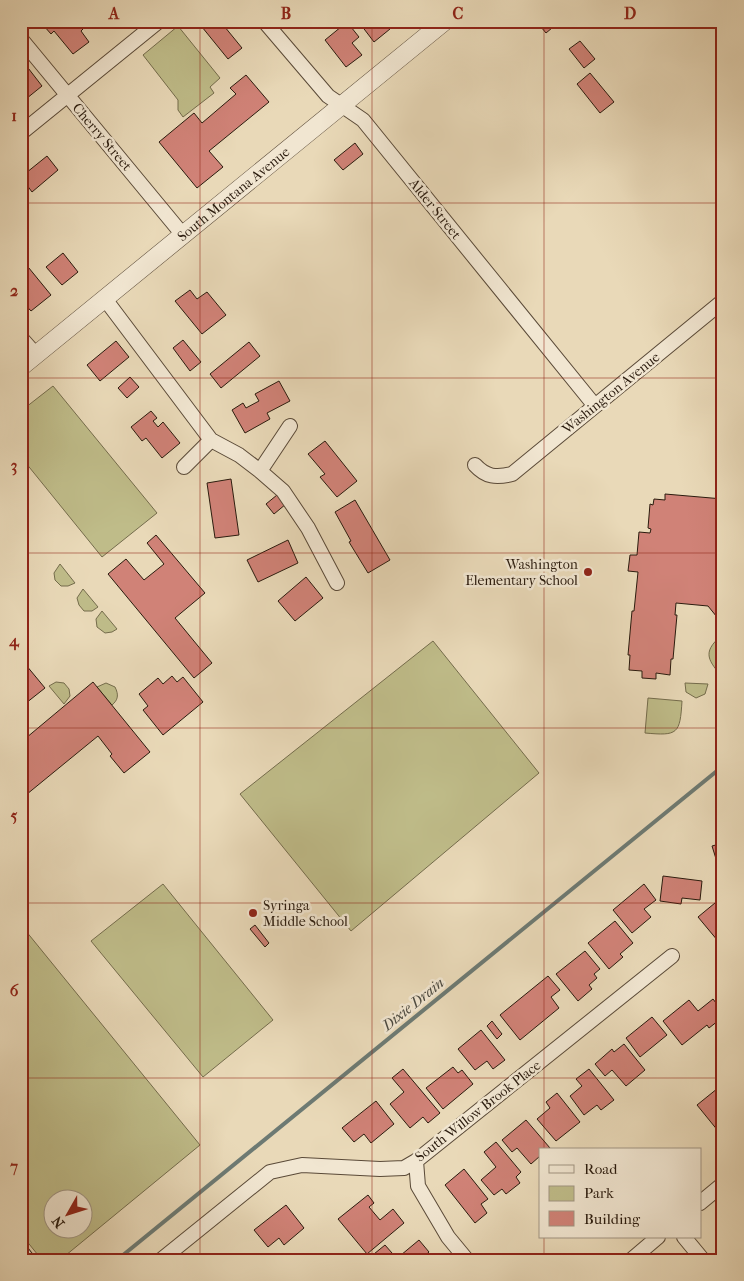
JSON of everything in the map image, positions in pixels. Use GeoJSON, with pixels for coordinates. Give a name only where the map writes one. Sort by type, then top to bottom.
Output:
{"type":"FeatureCollection","features":[{"type":"Feature","properties":{"kind":"main road"},"geometry":{"type":"LineString","coordinates":[[21,1256],[24,1260]]}},
{"type":"Feature","properties":{"kind":"street"},"geometry":{"type":"LineString","coordinates":[[21,133],[159,21]]}},
{"type":"Feature","properties":{"kind":"street","name":"Alder Street"},"geometry":{"type":"LineString","coordinates":[[264,21],[328,96],[363,120],[596,406]]}},
{"type":"Feature","properties":{"kind":"street","name":"South Montana Avenue"},"geometry":{"type":"LineString","coordinates":[[21,367],[445,21]]}},
{"type":"Feature","properties":{"kind":"street","name":"Cherry Street"},"geometry":{"type":"LineString","coordinates":[[21,38],[183,235]]}},
{"type":"Feature","properties":{"kind":"street"},"geometry":{"type":"LineString","coordinates":[[105,299],[211,440],[239,455],[283,491],[308,528],[337,583]]}},
{"type":"Feature","properties":{"kind":"street","name":"Washington Avenue"},"geometry":{"type":"LineString","coordinates":[[475,465],[487,475],[496,477],[512,474],[723,301]]}},
{"type":"Feature","properties":{"kind":"street"},"geometry":{"type":"LineString","coordinates":[[21,338],[36,355]]}},
{"type":"Feature","properties":{"kind":"street"},"geometry":{"type":"LineString","coordinates":[[260,471],[290,426]]}},
{"type":"Feature","properties":{"kind":"street"},"geometry":{"type":"LineString","coordinates":[[184,467],[211,440]]}},
{"type":"Feature","properties":{"kind":"street","name":"South Willow Brook Place"},"geometry":{"type":"LineString","coordinates":[[161,1260],[270,1172],[302,1165],[380,1169],[404,1168],[416,1161],[672,956]]}},
{"type":"Feature","properties":{"kind":"street"},"geometry":{"type":"LineString","coordinates":[[416,1161],[418,1186],[448,1238],[467,1260]]}},
{"type":"Feature","properties":{"kind":"street"},"geometry":{"type":"LineString","coordinates":[[702,1201],[723,1184]]}},
{"type":"Feature","properties":{"kind":"street"},"geometry":{"type":"LineString","coordinates":[[631,1260],[657,1238]]}},
{"type":"Feature","properties":{"kind":"street"},"geometry":{"type":"LineString","coordinates":[[685,1238],[703,1260]]}},
{"type":"Feature","properties":{"kind":"green space"},"geometry":{"type":"Polygon","coordinates":[[[178,26],[220,78],[210,87],[214,93],[183,117],[178,110],[178,100],[143,55],[178,26]]]}},
{"type":"Feature","properties":{"kind":"green space"},"geometry":{"type":"Polygon","coordinates":[[[53,386],[157,513],[102,557],[21,457],[21,411],[53,386]]]}},
{"type":"Feature","properties":{"kind":"green space"},"geometry":{"type":"Polygon","coordinates":[[[60,564],[75,583],[61,586],[55,580],[54,573],[60,564]]]}},
{"type":"Feature","properties":{"kind":"green space"},"geometry":{"type":"Polygon","coordinates":[[[83,589],[98,607],[92,611],[84,611],[79,605],[77,598],[83,589]]]}},
{"type":"Feature","properties":{"kind":"green space"},"geometry":{"type":"Polygon","coordinates":[[[102,611],[117,629],[105,633],[97,627],[96,619],[102,611]]]}},
{"type":"Feature","properties":{"kind":"green space"},"geometry":{"type":"Polygon","coordinates":[[[721,636],[723,638],[723,678],[709,657],[711,647],[721,636]]]}},
{"type":"Feature","properties":{"kind":"green space"},"geometry":{"type":"Polygon","coordinates":[[[433,641],[539,773],[351,931],[240,794],[433,641]]]}},
{"type":"Feature","properties":{"kind":"green space"},"geometry":{"type":"Polygon","coordinates":[[[56,682],[64,683],[69,689],[70,696],[64,704],[49,686],[56,682]]]}},
{"type":"Feature","properties":{"kind":"green space"},"geometry":{"type":"Polygon","coordinates":[[[106,683],[115,687],[117,692],[117,699],[112,705],[97,687],[106,683]]]}},
{"type":"Feature","properties":{"kind":"green space"},"geometry":{"type":"Polygon","coordinates":[[[685,683],[708,684],[705,694],[696,698],[686,692],[685,683]]]}},
{"type":"Feature","properties":{"kind":"green space"},"geometry":{"type":"Polygon","coordinates":[[[648,698],[682,701],[678,726],[671,733],[645,733],[648,698]]]}},
{"type":"Feature","properties":{"kind":"green space"},"geometry":{"type":"Polygon","coordinates":[[[163,884],[273,1020],[203,1077],[91,941],[163,884]]]}},
{"type":"Feature","properties":{"kind":"green space"},"geometry":{"type":"Polygon","coordinates":[[[21,925],[200,1145],[92,1234],[92,1188],[42,1188],[42,1238],[87,1238],[60,1260],[42,1260],[21,1234],[21,925]]]}},
{"type":"Feature","properties":{"kind":"building"},"geometry":{"type":"Polygon","coordinates":[[[50,21],[79,21],[84,28],[81,31],[89,42],[73,54],[54,31],[51,34],[44,26],[50,21]]]}},
{"type":"Feature","properties":{"kind":"building"},"geometry":{"type":"Polygon","coordinates":[[[209,21],[220,21],[242,48],[228,59],[202,27],[209,21]]]}},
{"type":"Feature","properties":{"kind":"building"},"geometry":{"type":"Polygon","coordinates":[[[358,21],[384,21],[390,29],[374,42],[358,21]]]}},
{"type":"Feature","properties":{"kind":"building"},"geometry":{"type":"Polygon","coordinates":[[[536,21],[556,21],[558,23],[546,33],[536,21]]]}},
{"type":"Feature","properties":{"kind":"building"},"geometry":{"type":"Polygon","coordinates":[[[347,22],[359,37],[352,43],[362,55],[346,67],[325,40],[347,22]]]}},
{"type":"Feature","properties":{"kind":"building"},"geometry":{"type":"Polygon","coordinates":[[[580,41],[595,59],[584,68],[569,49],[580,41]]]}},
{"type":"Feature","properties":{"kind":"building"},"geometry":{"type":"Polygon","coordinates":[[[25,64],[42,86],[21,103],[21,67],[25,64]]]}},
{"type":"Feature","properties":{"kind":"building"},"geometry":{"type":"Polygon","coordinates":[[[590,73],[614,102],[600,113],[577,84],[590,73]]]}},
{"type":"Feature","properties":{"kind":"building"},"geometry":{"type":"Polygon","coordinates":[[[246,75],[269,102],[209,151],[223,167],[197,188],[159,142],[194,113],[202,123],[236,94],[230,88],[246,75]]]}},
{"type":"Feature","properties":{"kind":"building"},"geometry":{"type":"Polygon","coordinates":[[[355,143],[363,154],[343,170],[334,160],[355,143]]]}},
{"type":"Feature","properties":{"kind":"building"},"geometry":{"type":"Polygon","coordinates":[[[47,156],[58,170],[32,192],[21,177],[47,156]]]}},
{"type":"Feature","properties":{"kind":"building"},"geometry":{"type":"Polygon","coordinates":[[[63,253],[78,272],[62,285],[46,267],[63,253]]]}},
{"type":"Feature","properties":{"kind":"building"},"geometry":{"type":"Polygon","coordinates":[[[24,262],[51,295],[31,311],[21,300],[21,264],[24,262]]]}},
{"type":"Feature","properties":{"kind":"building"},"geometry":{"type":"Polygon","coordinates":[[[190,290],[197,299],[207,292],[226,315],[202,334],[175,301],[190,290]]]}},
{"type":"Feature","properties":{"kind":"building"},"geometry":{"type":"Polygon","coordinates":[[[183,340],[201,362],[190,371],[173,348],[183,340]]]}},
{"type":"Feature","properties":{"kind":"building"},"geometry":{"type":"Polygon","coordinates":[[[116,341],[129,357],[100,381],[87,365],[116,341]]]}},
{"type":"Feature","properties":{"kind":"building"},"geometry":{"type":"Polygon","coordinates":[[[249,342],[260,356],[221,388],[210,374],[249,342]]]}},
{"type":"Feature","properties":{"kind":"building"},"geometry":{"type":"Polygon","coordinates":[[[130,377],[139,387],[127,398],[118,388],[130,377]]]}},
{"type":"Feature","properties":{"kind":"building"},"geometry":{"type":"Polygon","coordinates":[[[279,381],[290,401],[267,413],[270,419],[245,433],[232,410],[243,403],[246,408],[259,401],[255,394],[279,381]]]}},
{"type":"Feature","properties":{"kind":"building"},"geometry":{"type":"Polygon","coordinates":[[[151,411],[157,418],[153,421],[158,427],[163,422],[180,443],[162,458],[146,438],[142,441],[131,427],[151,411]]]}},
{"type":"Feature","properties":{"kind":"building"},"geometry":{"type":"Polygon","coordinates":[[[325,441],[357,481],[337,497],[320,477],[325,474],[308,454],[325,441]]]}},
{"type":"Feature","properties":{"kind":"building"},"geometry":{"type":"Polygon","coordinates":[[[231,479],[239,535],[215,538],[207,483],[231,479]]]}},
{"type":"Feature","properties":{"kind":"building"},"geometry":{"type":"Polygon","coordinates":[[[665,494],[723,499],[723,627],[708,606],[676,603],[675,615],[677,615],[670,675],[656,673],[656,679],[642,678],[642,671],[629,670],[630,655],[628,655],[632,611],[634,611],[638,572],[628,571],[630,555],[637,555],[639,532],[650,533],[651,529],[648,528],[650,504],[653,505],[654,499],[665,500],[665,494]]]}},
{"type":"Feature","properties":{"kind":"building"},"geometry":{"type":"Polygon","coordinates":[[[277,495],[286,504],[274,514],[266,504],[277,495]]]}},
{"type":"Feature","properties":{"kind":"building"},"geometry":{"type":"Polygon","coordinates":[[[355,500],[390,560],[368,573],[349,542],[351,541],[335,512],[355,500]]]}},
{"type":"Feature","properties":{"kind":"building"},"geometry":{"type":"Polygon","coordinates":[[[156,535],[205,593],[175,618],[212,663],[194,678],[108,574],[126,559],[144,580],[164,564],[147,543],[156,535]]]}},
{"type":"Feature","properties":{"kind":"building"},"geometry":{"type":"Polygon","coordinates":[[[288,540],[298,563],[258,582],[247,560],[288,540]]]}},
{"type":"Feature","properties":{"kind":"building"},"geometry":{"type":"Polygon","coordinates":[[[306,577],[323,598],[295,621],[278,601],[306,577]]]}},
{"type":"Feature","properties":{"kind":"building"},"geometry":{"type":"Polygon","coordinates":[[[21,659],[45,688],[21,707],[21,659]]]}},
{"type":"Feature","properties":{"kind":"building"},"geometry":{"type":"Polygon","coordinates":[[[172,676],[177,682],[183,677],[203,702],[163,735],[143,710],[148,706],[139,694],[158,678],[163,684],[172,676]]]}},
{"type":"Feature","properties":{"kind":"building"},"geometry":{"type":"Polygon","coordinates":[[[93,682],[150,752],[124,773],[110,756],[112,754],[98,736],[21,799],[21,733],[26,738],[93,682]]]}},
{"type":"Feature","properties":{"kind":"building"},"geometry":{"type":"Polygon","coordinates":[[[723,843],[723,860],[717,862],[712,846],[723,843]]]}},
{"type":"Feature","properties":{"kind":"building"},"geometry":{"type":"Polygon","coordinates":[[[663,876],[702,881],[700,900],[682,898],[681,904],[660,901],[663,876]]]}},
{"type":"Feature","properties":{"kind":"building"},"geometry":{"type":"Polygon","coordinates":[[[644,884],[656,900],[644,909],[651,917],[632,933],[613,910],[644,884]]]}},
{"type":"Feature","properties":{"kind":"building"},"geometry":{"type":"Polygon","coordinates":[[[721,898],[723,900],[723,936],[718,941],[698,917],[721,898]]]}},
{"type":"Feature","properties":{"kind":"building"},"geometry":{"type":"Polygon","coordinates":[[[615,921],[633,943],[620,954],[623,957],[609,969],[588,943],[615,921]]]}},
{"type":"Feature","properties":{"kind":"building"},"geometry":{"type":"Polygon","coordinates":[[[255,925],[269,943],[265,947],[250,929],[255,925]]]}},
{"type":"Feature","properties":{"kind":"building"},"geometry":{"type":"Polygon","coordinates":[[[585,951],[600,969],[594,974],[597,978],[589,985],[592,989],[578,1001],[556,974],[585,951]]]}},
{"type":"Feature","properties":{"kind":"building"},"geometry":{"type":"Polygon","coordinates":[[[548,976],[560,990],[551,997],[559,1008],[520,1040],[500,1015],[548,976]]]}},
{"type":"Feature","properties":{"kind":"building"},"geometry":{"type":"Polygon","coordinates":[[[713,999],[723,1012],[723,1017],[709,1028],[707,1025],[682,1045],[663,1021],[689,1000],[698,1011],[713,999]]]}},
{"type":"Feature","properties":{"kind":"building"},"geometry":{"type":"Polygon","coordinates":[[[652,1017],[667,1035],[640,1057],[626,1038],[652,1017]]]}},
{"type":"Feature","properties":{"kind":"building"},"geometry":{"type":"Polygon","coordinates":[[[492,1021],[502,1034],[497,1039],[487,1026],[492,1021]]]}},
{"type":"Feature","properties":{"kind":"building"},"geometry":{"type":"Polygon","coordinates":[[[481,1030],[505,1060],[493,1069],[487,1061],[475,1070],[458,1049],[481,1030]]]}},
{"type":"Feature","properties":{"kind":"building"},"geometry":{"type":"Polygon","coordinates":[[[624,1044],[645,1070],[626,1086],[612,1070],[605,1076],[595,1064],[612,1049],[614,1052],[624,1044]]]}},
{"type":"Feature","properties":{"kind":"building"},"geometry":{"type":"Polygon","coordinates":[[[453,1067],[458,1073],[462,1070],[473,1084],[443,1109],[426,1088],[453,1067]]]}},
{"type":"Feature","properties":{"kind":"building"},"geometry":{"type":"Polygon","coordinates":[[[403,1069],[440,1113],[428,1123],[423,1117],[410,1128],[390,1104],[404,1092],[392,1078],[403,1069]]]}},
{"type":"Feature","properties":{"kind":"building"},"geometry":{"type":"Polygon","coordinates":[[[589,1069],[614,1100],[601,1110],[597,1105],[584,1115],[570,1096],[582,1086],[576,1079],[589,1069]]]}},
{"type":"Feature","properties":{"kind":"building"},"geometry":{"type":"Polygon","coordinates":[[[723,1084],[723,1137],[697,1105],[723,1084]]]}},
{"type":"Feature","properties":{"kind":"building"},"geometry":{"type":"Polygon","coordinates":[[[557,1093],[580,1122],[556,1141],[537,1119],[550,1108],[546,1102],[557,1093]]]}},
{"type":"Feature","properties":{"kind":"building"},"geometry":{"type":"Polygon","coordinates":[[[376,1101],[394,1124],[371,1143],[364,1134],[354,1142],[342,1128],[376,1101]]]}},
{"type":"Feature","properties":{"kind":"building"},"geometry":{"type":"Polygon","coordinates":[[[526,1120],[550,1148],[539,1148],[539,1157],[531,1164],[517,1148],[512,1152],[502,1140],[526,1120]]]}},
{"type":"Feature","properties":{"kind":"building"},"geometry":{"type":"Polygon","coordinates":[[[496,1142],[521,1172],[516,1177],[520,1183],[506,1194],[502,1189],[494,1195],[481,1180],[496,1167],[484,1152],[496,1142]]]}},
{"type":"Feature","properties":{"kind":"building"},"geometry":{"type":"Polygon","coordinates":[[[464,1169],[488,1199],[481,1204],[487,1213],[475,1223],[445,1185],[464,1169]]]}},
{"type":"Feature","properties":{"kind":"building"},"geometry":{"type":"Polygon","coordinates":[[[368,1195],[374,1203],[369,1207],[380,1220],[393,1209],[404,1223],[367,1254],[338,1219],[368,1195]]]}},
{"type":"Feature","properties":{"kind":"building"},"geometry":{"type":"Polygon","coordinates":[[[286,1205],[304,1228],[284,1245],[279,1238],[268,1247],[254,1230],[286,1205]]]}},
{"type":"Feature","properties":{"kind":"building"},"geometry":{"type":"Polygon","coordinates":[[[419,1240],[429,1252],[420,1260],[395,1260],[419,1240]]]}},
{"type":"Feature","properties":{"kind":"building"},"geometry":{"type":"Polygon","coordinates":[[[385,1245],[392,1253],[383,1260],[379,1260],[374,1254],[385,1245]]]}},
{"type":"Feature","properties":{"kind":"waterway","name":"Dixie Drain"},"geometry":{"type":"LineString","coordinates":[[117,1260],[723,766]]}},
{"type":"Feature","properties":{"kind":"place","name":"Washington Elementary School"},"geometry":{"type":"Point","coordinates":[588,572]}},
{"type":"Feature","properties":{"kind":"place","name":"Syringa Middle School"},"geometry":{"type":"Point","coordinates":[253,913]}}]}
